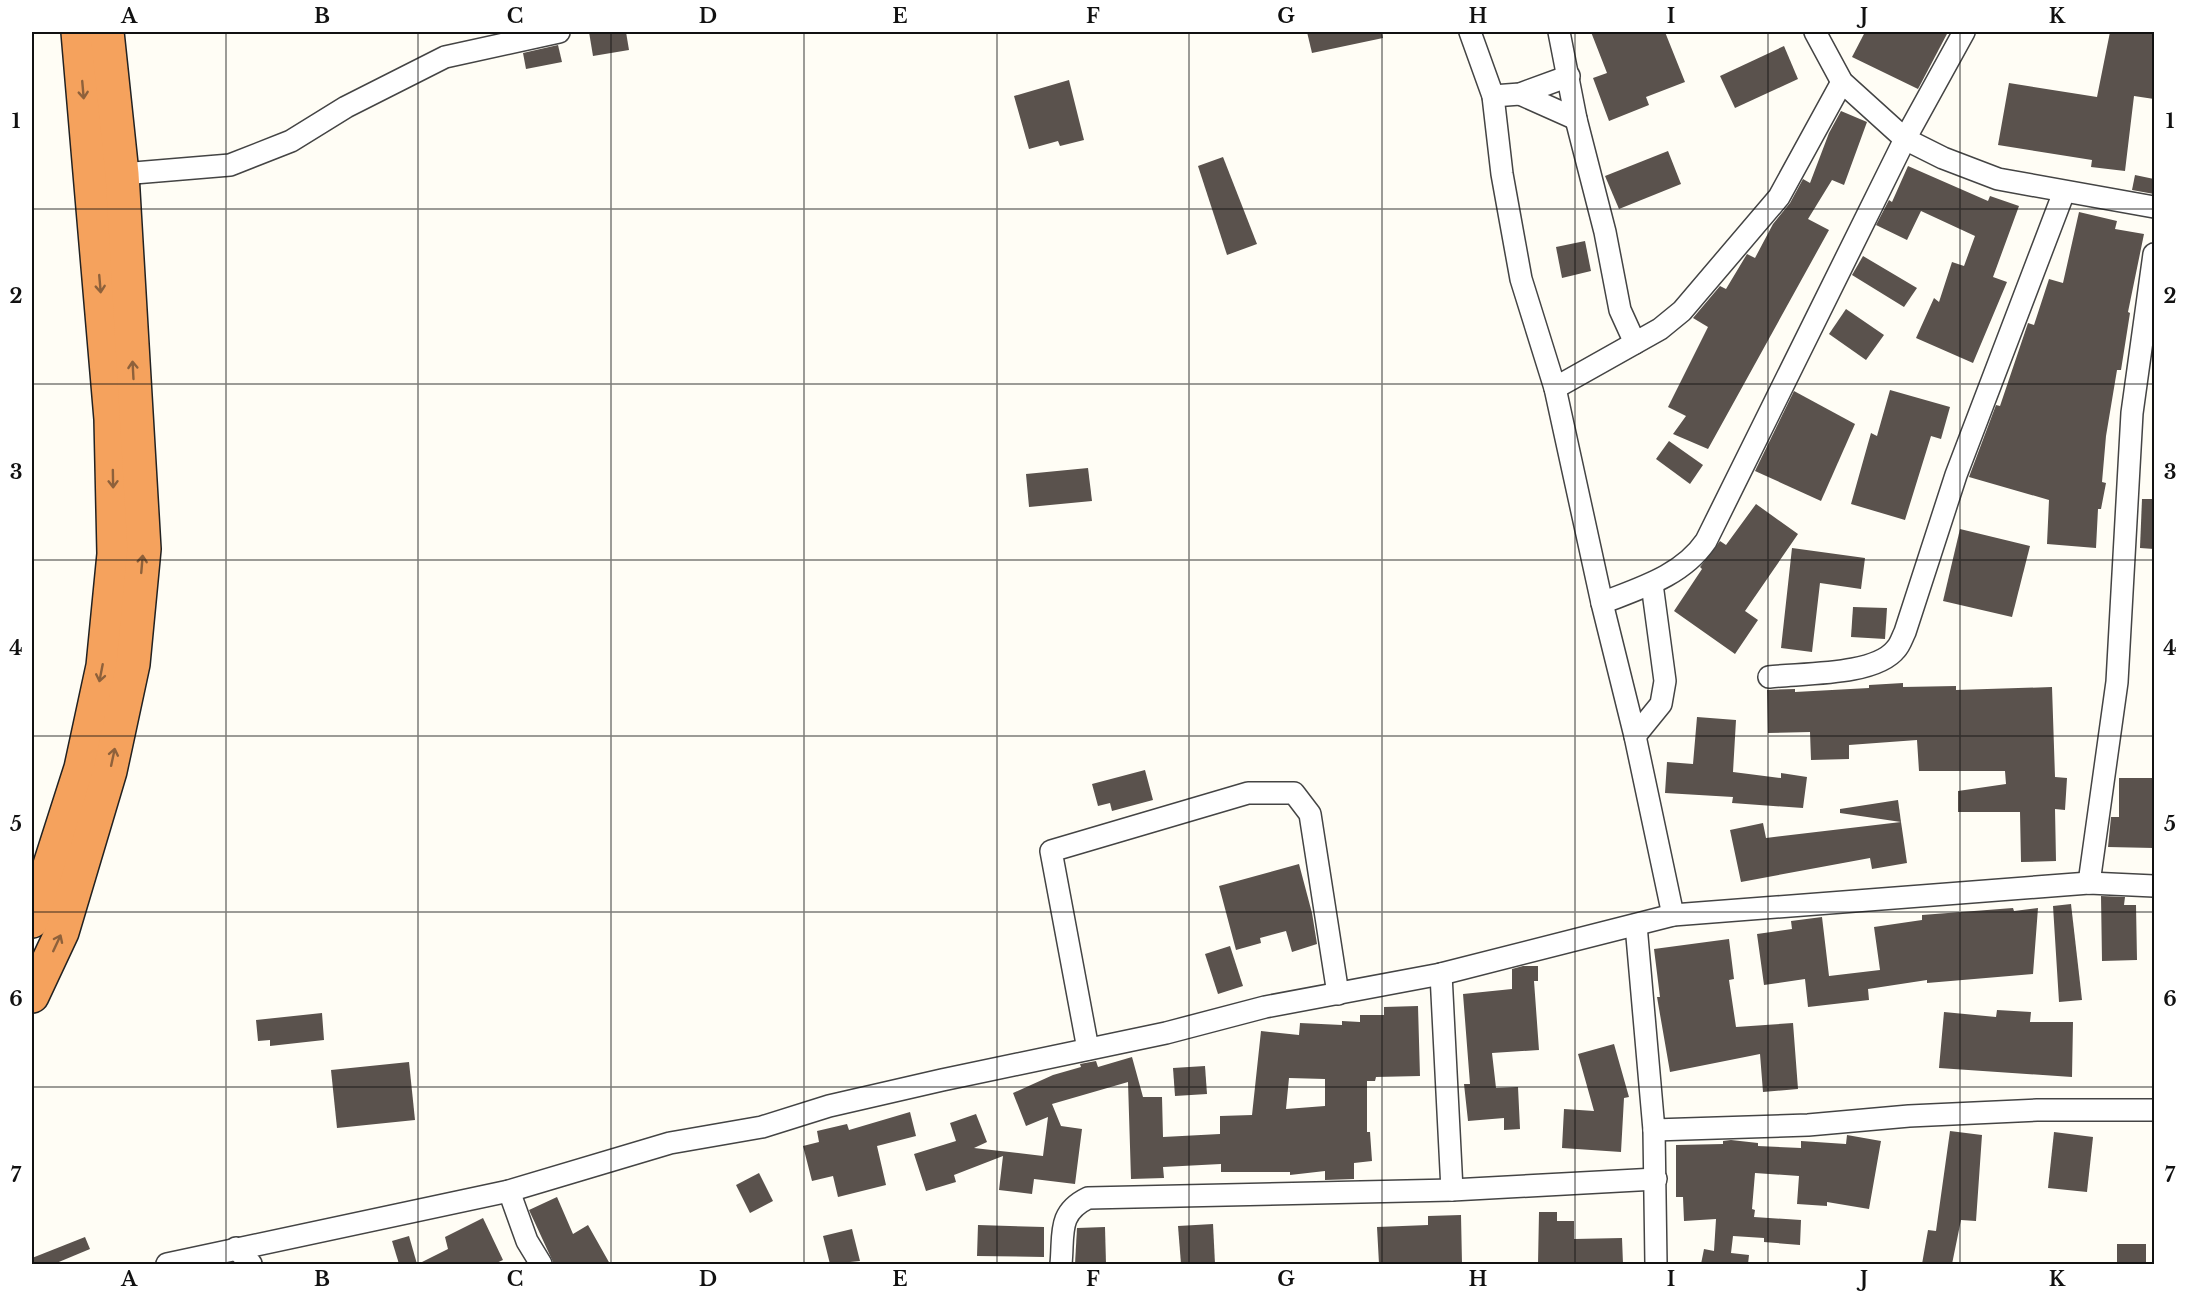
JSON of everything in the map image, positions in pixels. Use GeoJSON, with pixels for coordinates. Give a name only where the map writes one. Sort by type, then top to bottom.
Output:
{"type":"FeatureCollection","features":[{"type":"Feature","properties":{"kind":"highway"},"geometry":{"type":"LineString","coordinates":[[32,921],[81,768],[103,666],[114,554],[111,419],[78,32]]}},
{"type":"Feature","properties":{"kind":"highway"},"geometry":{"type":"LineString","coordinates":[[32,996],[62,932],[110,771],[134,664],[144,549],[122,174],[107,32]]}},
{"type":"Feature","properties":{"kind":"street"},"geometry":{"type":"LineString","coordinates":[[122,174],[230,165],[291,141],[346,107],[445,57],[559,32]]}},
{"type":"Feature","properties":{"kind":"street"},"geometry":{"type":"LineString","coordinates":[[1470,32],[1493,96],[1502,174],[1521,279],[1555,388],[1602,603],[1635,736],[1673,915]]}},
{"type":"Feature","properties":{"kind":"street"},"geometry":{"type":"LineString","coordinates":[[1559,32],[1576,119],[1605,232],[1620,310],[1635,343]]}},
{"type":"Feature","properties":{"kind":"street"},"geometry":{"type":"LineString","coordinates":[[1815,32],[1842,82],[1905,139],[1943,158],[1998,179],[2154,207]]}},
{"type":"Feature","properties":{"kind":"street"},"geometry":{"type":"LineString","coordinates":[[1602,603],[1652,584],[1687,563],[1706,541],[1905,139],[1964,32]]}},
{"type":"Feature","properties":{"kind":"street"},"geometry":{"type":"LineString","coordinates":[[1493,96],[1521,94],[1569,76]]}},
{"type":"Feature","properties":{"kind":"street"},"geometry":{"type":"LineString","coordinates":[[1555,388],[1660,329],[1682,311],[1779,197],[1842,82]]}},
{"type":"Feature","properties":{"kind":"street"},"geometry":{"type":"LineString","coordinates":[[1521,94],[1576,119]]}},
{"type":"Feature","properties":{"kind":"street"},"geometry":{"type":"LineString","coordinates":[[1769,677],[1812,675],[1876,663],[1896,650],[1905,632],[1956,475],[2064,192]]}},
{"type":"Feature","properties":{"kind":"street"},"geometry":{"type":"LineString","coordinates":[[2089,883],[2117,682],[2132,413],[2154,254]]}},
{"type":"Feature","properties":{"kind":"street"},"geometry":{"type":"LineString","coordinates":[[1635,736],[1661,704],[1665,681],[1652,584]]}},
{"type":"Feature","properties":{"kind":"street"},"geometry":{"type":"LineString","coordinates":[[1088,1049],[1051,851],[1248,793],[1294,793],[1310,814],[1338,994]]}},
{"type":"Feature","properties":{"kind":"street"},"geometry":{"type":"LineString","coordinates":[[167,1264],[509,1191],[670,1143],[762,1127],[830,1106],[1166,1033],[1265,1007],[1441,974],[1673,915],[2089,883],[2154,886]]}},
{"type":"Feature","properties":{"kind":"street"},"geometry":{"type":"LineString","coordinates":[[1636,925],[1654,1130],[1656,1264]]}},
{"type":"Feature","properties":{"kind":"street"},"geometry":{"type":"LineString","coordinates":[[1441,974],[1452,1190]]}},
{"type":"Feature","properties":{"kind":"street"},"geometry":{"type":"LineString","coordinates":[[1654,1130],[1808,1125],[1909,1116],[2037,1110],[2154,1110]]}},
{"type":"Feature","properties":{"kind":"street"},"geometry":{"type":"LineString","coordinates":[[1061,1264],[1066,1214],[1072,1205],[1088,1198],[1452,1190],[1656,1179]]}},
{"type":"Feature","properties":{"kind":"street"},"geometry":{"type":"LineString","coordinates":[[509,1191],[527,1241],[541,1264]]}},
{"type":"Feature","properties":{"kind":"street"},"geometry":{"type":"LineString","coordinates":[[236,1248],[251,1264]]}},
{"type":"Feature","properties":{"kind":"building"},"geometry":{"type":"Polygon","coordinates":[[[589,32],[626,32],[629,50],[593,56],[589,32]]]}},
{"type":"Feature","properties":{"kind":"building"},"geometry":{"type":"Polygon","coordinates":[[[1307,32],[1382,32],[1383,38],[1312,53],[1307,32]]]}},
{"type":"Feature","properties":{"kind":"building"},"geometry":{"type":"Polygon","coordinates":[[[1591,32],[1665,32],[1685,82],[1646,97],[1649,105],[1609,121],[1593,78],[1607,73],[1591,32]]]}},
{"type":"Feature","properties":{"kind":"building"},"geometry":{"type":"Polygon","coordinates":[[[1865,32],[1948,32],[1918,89],[1852,57],[1865,32]]]}},
{"type":"Feature","properties":{"kind":"building"},"geometry":{"type":"Polygon","coordinates":[[[2110,32],[2154,32],[2154,99],[2134,96],[2125,171],[2091,167],[2092,160],[1998,145],[2009,83],[2097,97],[2110,32]]]}},
{"type":"Feature","properties":{"kind":"building"},"geometry":{"type":"Polygon","coordinates":[[[558,45],[562,62],[526,69],[523,53],[558,45]]]}},
{"type":"Feature","properties":{"kind":"building"},"geometry":{"type":"Polygon","coordinates":[[[1784,46],[1798,79],[1735,108],[1720,76],[1784,46]]]}},
{"type":"Feature","properties":{"kind":"building"},"geometry":{"type":"Polygon","coordinates":[[[1069,80],[1084,140],[1060,146],[1058,141],[1029,149],[1014,96],[1069,80]]]}},
{"type":"Feature","properties":{"kind":"building"},"geometry":{"type":"Polygon","coordinates":[[[1841,111],[1867,122],[1844,185],[1832,180],[1808,219],[1829,230],[1708,449],[1673,434],[1686,416],[1668,407],[1708,327],[1693,318],[1720,286],[1726,289],[1747,254],[1755,258],[1773,224],[1790,203],[1803,179],[1810,183],[1829,133],[1841,111]]]}},
{"type":"Feature","properties":{"kind":"building"},"geometry":{"type":"Polygon","coordinates":[[[1668,151],[1681,184],[1619,209],[1605,176],[1668,151]]]}},
{"type":"Feature","properties":{"kind":"building"},"geometry":{"type":"Polygon","coordinates":[[[1223,157],[1257,244],[1227,255],[1198,166],[1223,157]]]}},
{"type":"Feature","properties":{"kind":"building"},"geometry":{"type":"Polygon","coordinates":[[[1908,166],[1988,201],[1990,196],[2019,206],[1993,277],[2007,282],[1973,363],[1916,338],[1934,298],[1939,302],[1952,262],[1964,266],[1975,236],[1921,211],[1907,240],[1876,225],[1889,200],[1892,202],[1908,166]]]}},
{"type":"Feature","properties":{"kind":"building"},"geometry":{"type":"Polygon","coordinates":[[[2135,175],[2154,179],[2154,194],[2132,190],[2135,175]]]}},
{"type":"Feature","properties":{"kind":"building"},"geometry":{"type":"Polygon","coordinates":[[[2079,212],[2117,221],[2115,229],[2144,234],[2128,312],[2130,313],[2121,370],[2117,370],[2106,436],[2102,482],[2106,483],[2101,509],[2098,509],[2096,548],[2047,544],[2049,500],[1969,477],[1996,405],[2000,406],[2028,323],[2034,325],[2049,279],[2063,283],[2079,212]]]}},
{"type":"Feature","properties":{"kind":"building"},"geometry":{"type":"Polygon","coordinates":[[[1585,241],[1591,271],[1562,278],[1556,247],[1585,241]]]}},
{"type":"Feature","properties":{"kind":"building"},"geometry":{"type":"Polygon","coordinates":[[[1863,256],[1917,288],[1904,307],[1852,275],[1863,256]]]}},
{"type":"Feature","properties":{"kind":"building"},"geometry":{"type":"Polygon","coordinates":[[[1846,309],[1884,335],[1866,360],[1829,334],[1846,309]]]}},
{"type":"Feature","properties":{"kind":"building"},"geometry":{"type":"Polygon","coordinates":[[[1890,390],[1950,407],[1941,439],[1931,436],[1905,520],[1851,504],[1871,433],[1877,436],[1890,390]]]}},
{"type":"Feature","properties":{"kind":"building"},"geometry":{"type":"Polygon","coordinates":[[[1794,391],[1855,424],[1821,501],[1755,471],[1794,391]]]}},
{"type":"Feature","properties":{"kind":"building"},"geometry":{"type":"Polygon","coordinates":[[[1669,441],[1703,465],[1690,484],[1656,459],[1669,441]]]}},
{"type":"Feature","properties":{"kind":"building"},"geometry":{"type":"Polygon","coordinates":[[[1088,468],[1092,501],[1029,507],[1026,474],[1088,468]]]}},
{"type":"Feature","properties":{"kind":"building"},"geometry":{"type":"Polygon","coordinates":[[[2142,499],[2154,499],[2154,549],[2140,548],[2142,499]]]}},
{"type":"Feature","properties":{"kind":"building"},"geometry":{"type":"Polygon","coordinates":[[[1756,504],[1798,534],[1745,611],[1758,620],[1735,654],[1674,611],[1702,569],[1700,567],[1720,541],[1726,545],[1756,504]]]}},
{"type":"Feature","properties":{"kind":"building"},"geometry":{"type":"Polygon","coordinates":[[[1960,529],[2030,546],[2012,617],[1943,601],[1960,529]]]}},
{"type":"Feature","properties":{"kind":"building"},"geometry":{"type":"Polygon","coordinates":[[[1792,548],[1865,558],[1861,589],[1820,583],[1812,652],[1781,648],[1792,548]]]}},
{"type":"Feature","properties":{"kind":"building"},"geometry":{"type":"Polygon","coordinates":[[[1853,607],[1887,608],[1885,639],[1851,637],[1853,607]]]}},
{"type":"Feature","properties":{"kind":"building"},"geometry":{"type":"Polygon","coordinates":[[[1903,683],[1903,687],[1956,686],[1956,690],[2052,687],[2055,777],[2067,778],[2065,810],[2055,809],[2056,861],[2021,862],[2020,812],[1958,812],[1958,791],[2006,784],[2005,771],[1919,771],[1917,740],[1849,745],[1849,759],[1811,760],[1810,732],[1768,733],[1767,690],[1795,689],[1795,692],[1869,688],[1869,685],[1903,683]]]}},
{"type":"Feature","properties":{"kind":"building"},"geometry":{"type":"Polygon","coordinates":[[[1697,717],[1736,720],[1733,772],[1781,778],[1781,773],[1807,777],[1803,808],[1732,803],[1733,797],[1665,793],[1667,762],[1693,764],[1697,717]]]}},
{"type":"Feature","properties":{"kind":"building"},"geometry":{"type":"Polygon","coordinates":[[[1145,770],[1153,800],[1112,811],[1110,803],[1098,806],[1092,784],[1145,770]]]}},
{"type":"Feature","properties":{"kind":"building"},"geometry":{"type":"Polygon","coordinates":[[[2119,778],[2154,778],[2154,848],[2108,847],[2111,817],[2119,817],[2119,778]]]}},
{"type":"Feature","properties":{"kind":"building"},"geometry":{"type":"Polygon","coordinates":[[[1898,800],[1901,822],[1840,813],[1840,809],[1898,800]]]}},
{"type":"Feature","properties":{"kind":"building"},"geometry":{"type":"Polygon","coordinates":[[[1901,822],[1907,863],[1872,869],[1870,858],[1741,882],[1730,830],[1763,823],[1766,838],[1901,822]]]}},
{"type":"Feature","properties":{"kind":"building"},"geometry":{"type":"Polygon","coordinates":[[[1299,864],[1312,913],[1317,944],[1292,952],[1286,931],[1260,938],[1261,943],[1236,950],[1219,886],[1299,864]]]}},
{"type":"Feature","properties":{"kind":"building"},"geometry":{"type":"Polygon","coordinates":[[[2101,896],[2125,897],[2124,905],[2136,905],[2137,960],[2102,961],[2101,896]]]}},
{"type":"Feature","properties":{"kind":"building"},"geometry":{"type":"Polygon","coordinates":[[[2071,904],[2082,1000],[2059,1002],[2053,906],[2071,904]]]}},
{"type":"Feature","properties":{"kind":"building"},"geometry":{"type":"Polygon","coordinates":[[[2013,908],[2014,911],[2038,908],[2033,974],[1927,983],[1927,980],[1868,989],[1869,1000],[1808,1007],[1805,979],[1764,985],[1757,934],[1792,929],[1791,921],[1822,917],[1829,976],[1880,970],[1874,927],[1922,920],[1922,915],[2013,908]]]}},
{"type":"Feature","properties":{"kind":"building"},"geometry":{"type":"Polygon","coordinates":[[[1729,939],[1734,979],[1729,980],[1736,1027],[1793,1023],[1798,1089],[1763,1092],[1760,1054],[1670,1072],[1657,997],[1660,997],[1654,949],[1729,939]]]}},
{"type":"Feature","properties":{"kind":"building"},"geometry":{"type":"Polygon","coordinates":[[[1230,946],[1243,986],[1218,994],[1205,954],[1230,946]]]}},
{"type":"Feature","properties":{"kind":"building"},"geometry":{"type":"Polygon","coordinates":[[[1538,966],[1538,981],[1534,981],[1539,1050],[1492,1053],[1496,1088],[1518,1087],[1520,1129],[1504,1130],[1504,1118],[1468,1121],[1464,1084],[1470,1084],[1463,994],[1512,989],[1512,969],[1538,966]]]}},
{"type":"Feature","properties":{"kind":"building"},"geometry":{"type":"Polygon","coordinates":[[[1418,1006],[1420,1076],[1376,1077],[1375,1081],[1367,1081],[1367,1132],[1370,1132],[1372,1161],[1354,1163],[1354,1179],[1325,1180],[1325,1171],[1290,1175],[1290,1172],[1221,1172],[1221,1164],[1163,1167],[1164,1178],[1131,1179],[1128,1082],[1052,1104],[1061,1126],[1082,1129],[1075,1184],[1034,1179],[1032,1194],[999,1190],[1003,1156],[954,1175],[956,1182],[926,1191],[914,1154],[956,1141],[950,1123],[976,1114],[987,1142],[974,1148],[1043,1156],[1048,1117],[1026,1126],[1013,1093],[1053,1075],[1081,1067],[1080,1064],[1096,1061],[1098,1067],[1132,1057],[1143,1097],[1162,1097],[1163,1137],[1220,1134],[1220,1116],[1252,1115],[1261,1031],[1299,1035],[1300,1023],[1342,1025],[1342,1021],[1360,1022],[1360,1015],[1384,1015],[1384,1007],[1418,1006]],[[1289,1078],[1286,1109],[1325,1106],[1325,1079],[1289,1078]]]}},
{"type":"Feature","properties":{"kind":"building"},"geometry":{"type":"Polygon","coordinates":[[[1997,1010],[2031,1012],[2030,1022],[2073,1022],[2072,1077],[1939,1068],[1944,1012],[1996,1017],[1997,1010]]]}},
{"type":"Feature","properties":{"kind":"building"},"geometry":{"type":"Polygon","coordinates":[[[322,1013],[324,1040],[270,1046],[270,1040],[258,1041],[256,1020],[322,1013]]]}},
{"type":"Feature","properties":{"kind":"building"},"geometry":{"type":"Polygon","coordinates":[[[1614,1044],[1629,1097],[1624,1098],[1621,1152],[1562,1148],[1564,1109],[1594,1111],[1578,1054],[1614,1044]]]}},
{"type":"Feature","properties":{"kind":"building"},"geometry":{"type":"Polygon","coordinates":[[[409,1062],[415,1120],[337,1128],[331,1070],[409,1062]]]}},
{"type":"Feature","properties":{"kind":"building"},"geometry":{"type":"Polygon","coordinates":[[[1205,1066],[1207,1094],[1175,1096],[1173,1068],[1205,1066]]]}},
{"type":"Feature","properties":{"kind":"building"},"geometry":{"type":"Polygon","coordinates":[[[910,1112],[916,1136],[877,1146],[886,1185],[838,1197],[833,1176],[812,1181],[803,1146],[819,1142],[817,1131],[847,1124],[849,1130],[910,1112]]]}},
{"type":"Feature","properties":{"kind":"building"},"geometry":{"type":"Polygon","coordinates":[[[1950,1131],[1982,1135],[1976,1221],[1961,1220],[1952,1264],[1922,1264],[1928,1230],[1936,1231],[1950,1131]]]}},
{"type":"Feature","properties":{"kind":"building"},"geometry":{"type":"Polygon","coordinates":[[[2054,1132],[2093,1137],[2087,1192],[2048,1188],[2054,1132]]]}},
{"type":"Feature","properties":{"kind":"building"},"geometry":{"type":"Polygon","coordinates":[[[1847,1135],[1881,1141],[1869,1209],[1827,1202],[1827,1206],[1797,1204],[1799,1176],[1755,1173],[1752,1209],[1755,1210],[1754,1217],[1801,1220],[1800,1245],[1764,1242],[1764,1238],[1733,1236],[1731,1253],[1749,1255],[1748,1264],[1701,1264],[1704,1249],[1714,1251],[1716,1219],[1684,1221],[1683,1197],[1676,1197],[1676,1145],[1723,1144],[1723,1141],[1731,1140],[1758,1143],[1758,1146],[1801,1148],[1801,1141],[1846,1144],[1847,1135]]]}},
{"type":"Feature","properties":{"kind":"building"},"geometry":{"type":"Polygon","coordinates":[[[759,1173],[773,1201],[750,1213],[736,1185],[759,1173]]]}},
{"type":"Feature","properties":{"kind":"building"},"geometry":{"type":"Polygon","coordinates":[[[557,1197],[573,1234],[588,1225],[610,1264],[554,1264],[529,1210],[557,1197]]]}},
{"type":"Feature","properties":{"kind":"building"},"geometry":{"type":"Polygon","coordinates":[[[1539,1212],[1557,1212],[1557,1221],[1574,1221],[1574,1239],[1622,1238],[1623,1264],[1538,1264],[1539,1212]]]}},
{"type":"Feature","properties":{"kind":"building"},"geometry":{"type":"Polygon","coordinates":[[[1461,1215],[1462,1264],[1379,1264],[1377,1227],[1428,1225],[1428,1216],[1461,1215]]]}},
{"type":"Feature","properties":{"kind":"building"},"geometry":{"type":"Polygon","coordinates":[[[483,1218],[503,1260],[494,1264],[418,1264],[448,1249],[445,1237],[483,1218]]]}},
{"type":"Feature","properties":{"kind":"building"},"geometry":{"type":"Polygon","coordinates":[[[1213,1224],[1215,1264],[1181,1264],[1178,1226],[1213,1224]]]}},
{"type":"Feature","properties":{"kind":"building"},"geometry":{"type":"Polygon","coordinates":[[[978,1225],[1044,1227],[1044,1257],[977,1256],[978,1225]]]}},
{"type":"Feature","properties":{"kind":"building"},"geometry":{"type":"Polygon","coordinates":[[[1105,1227],[1106,1264],[1075,1264],[1077,1228],[1105,1227]]]}},
{"type":"Feature","properties":{"kind":"building"},"geometry":{"type":"Polygon","coordinates":[[[852,1229],[860,1261],[830,1264],[823,1236],[852,1229]]]}},
{"type":"Feature","properties":{"kind":"building"},"geometry":{"type":"Polygon","coordinates":[[[409,1236],[417,1264],[399,1264],[392,1241],[409,1236]]]}},
{"type":"Feature","properties":{"kind":"building"},"geometry":{"type":"Polygon","coordinates":[[[85,1237],[90,1249],[54,1264],[32,1264],[32,1258],[85,1237]]]}},
{"type":"Feature","properties":{"kind":"building"},"geometry":{"type":"Polygon","coordinates":[[[2117,1244],[2146,1244],[2146,1264],[2117,1264],[2117,1244]]]}}]}
